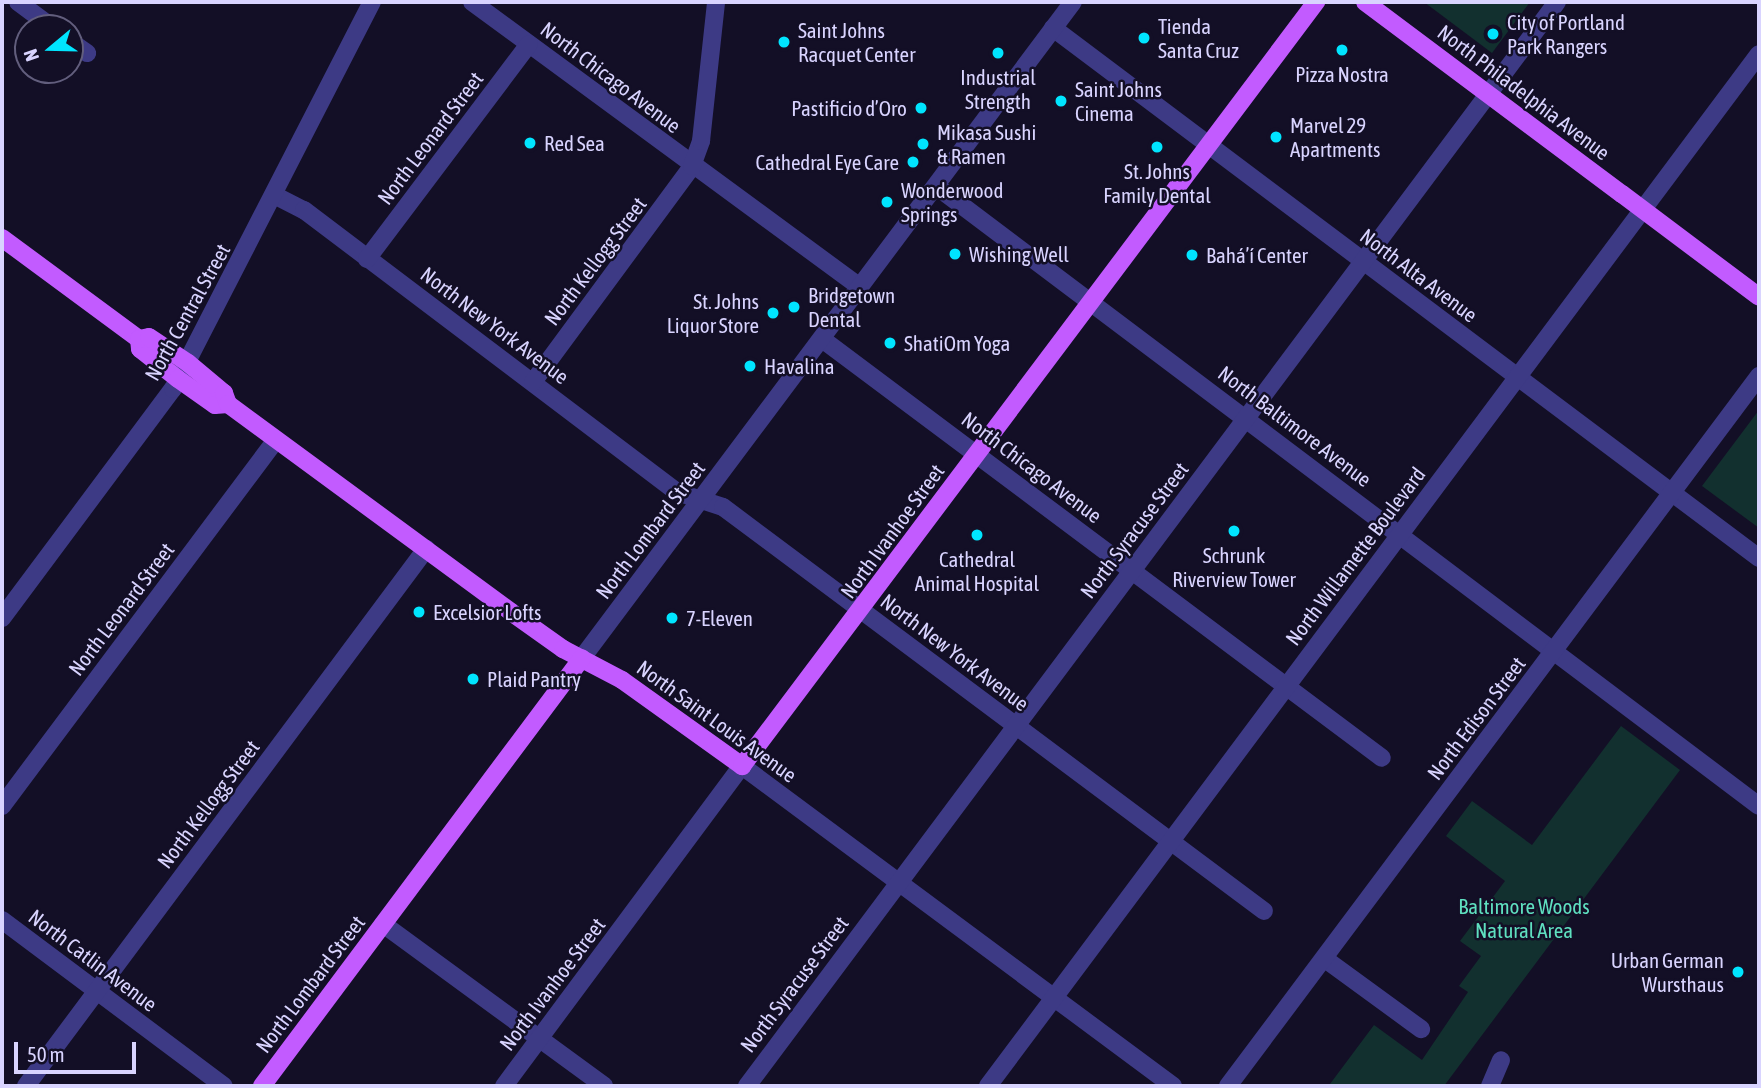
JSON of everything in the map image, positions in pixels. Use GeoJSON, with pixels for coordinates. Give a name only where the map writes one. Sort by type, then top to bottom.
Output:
{"type":"FeatureCollection","features":[{"type":"Feature","properties":{"kind":"main road","name":"North Ivanhoe Street"},"geometry":{"type":"LineString","coordinates":[[742,766],[1317,2]]}},
{"type":"Feature","properties":{"kind":"main road","name":"North Philadelphia Avenue"},"geometry":{"type":"LineString","coordinates":[[1365,2],[1759,297]]}},
{"type":"Feature","properties":{"kind":"main road","name":"North Saint Louis Avenue"},"geometry":{"type":"LineString","coordinates":[[2,240],[139,339],[149,337],[188,363],[224,393],[228,404],[426,550],[582,659],[622,680],[742,766]]}},
{"type":"Feature","properties":{"kind":"main road","name":"North Saint Louis Avenue"},"geometry":{"type":"LineString","coordinates":[[139,339],[140,349],[178,379],[215,405],[228,404]]}},
{"type":"Feature","properties":{"kind":"main road","name":"North Lombard Street"},"geometry":{"type":"LineString","coordinates":[[262,1086],[582,659]]}},
{"type":"Feature","properties":{"kind":"street"},"geometry":{"type":"LineString","coordinates":[[18,2],[34,14]]}},
{"type":"Feature","properties":{"kind":"street","name":"North Central Street"},"geometry":{"type":"LineString","coordinates":[[2,618],[188,363],[372,2]]}},
{"type":"Feature","properties":{"kind":"street","name":"North Chicago Avenue"},"geometry":{"type":"LineString","coordinates":[[472,2],[860,287]]}},
{"type":"Feature","properties":{"kind":"street"},"geometry":{"type":"LineString","coordinates":[[692,166],[701,141],[716,2]]}},
{"type":"Feature","properties":{"kind":"street","name":"North Lombard Street"},"geometry":{"type":"LineString","coordinates":[[582,659],[1073,2]]}},
{"type":"Feature","properties":{"kind":"street","name":"North Syracuse Street"},"geometry":{"type":"LineString","coordinates":[[747,1086],[1557,2]]}},
{"type":"Feature","properties":{"kind":"street","name":"North Alta Avenue"},"geometry":{"type":"LineString","coordinates":[[1053,28],[1759,558]]}},
{"type":"Feature","properties":{"kind":"street","name":"North Leonard Street"},"geometry":{"type":"LineString","coordinates":[[368,259],[529,44]]}},
{"type":"Feature","properties":{"kind":"street","name":"North Willamette Boulevard"},"geometry":{"type":"LineString","coordinates":[[988,1086],[1759,54]]}},
{"type":"Feature","properties":{"kind":"street","name":"North Kellogg Street"},"geometry":{"type":"LineString","coordinates":[[533,382],[692,166]]}},
{"type":"Feature","properties":{"kind":"street","name":"North Baltimore Avenue"},"geometry":{"type":"LineString","coordinates":[[936,186],[1556,650],[1759,806]]}},
{"type":"Feature","properties":{"kind":"street","name":"North New York Avenue"},"geometry":{"type":"LineString","coordinates":[[274,195],[303,210],[677,492],[723,507],[1264,911]]}},
{"type":"Feature","properties":{"kind":"street","name":"North Chicago Avenue"},"geometry":{"type":"LineString","coordinates":[[822,339],[1382,758]]}},
{"type":"Feature","properties":{"kind":"street","name":"North Edison Street"},"geometry":{"type":"LineString","coordinates":[[1228,1086],[1759,376]]}},
{"type":"Feature","properties":{"kind":"street","name":"North Leonard Street"},"geometry":{"type":"LineString","coordinates":[[2,806],[276,440]]}},
{"type":"Feature","properties":{"kind":"street","name":"North Kellogg Street"},"geometry":{"type":"LineString","coordinates":[[26,1086],[426,550]]}},
{"type":"Feature","properties":{"kind":"street","name":"North Saint Louis Avenue"},"geometry":{"type":"LineString","coordinates":[[742,766],[1172,1086]]}},
{"type":"Feature","properties":{"kind":"street","name":"North Ivanhoe Street"},"geometry":{"type":"LineString","coordinates":[[504,1086],[742,766]]}},
{"type":"Feature","properties":{"kind":"street","name":"North Catlin Avenue"},"geometry":{"type":"LineString","coordinates":[[2,920],[224,1086]]}},
{"type":"Feature","properties":{"kind":"street"},"geometry":{"type":"LineString","coordinates":[[383,924],[537,1041],[604,1086]]}},
{"type":"Feature","properties":{"kind":"street"},"geometry":{"type":"LineString","coordinates":[[1325,959],[1421,1029]]}},
{"type":"Feature","properties":{"kind":"street"},"geometry":{"type":"LineString","coordinates":[[1490,1086],[1501,1060]]}},
{"type":"Feature","properties":{"kind":"green space","name":"City of Portland Park Rangers"},"geometry":{"type":"Polygon","coordinates":[[[1424,2],[1530,2],[1492,53],[1424,2]]]}},
{"type":"Feature","properties":{"kind":"green space"},"geometry":{"type":"Polygon","coordinates":[[[1759,410],[1759,528],[1702,486],[1759,410]]]}},
{"type":"Feature","properties":{"kind":"green space","name":"Baltimore Woods Natural Area"},"geometry":{"type":"Polygon","coordinates":[[[1621,726],[1680,770],[1444,1086],[1330,1084],[1374,1025],[1422,1060],[1468,992],[1459,986],[1481,956],[1460,941],[1505,881],[1446,836],[1472,801],[1532,845],[1621,726]]]}},
{"type":"Feature","properties":{"kind":"place","name":"City of Portland Park Rangers"},"geometry":{"type":"Point","coordinates":[1493,34]}},
{"type":"Feature","properties":{"kind":"place","name":"Tienda Santa Cruz"},"geometry":{"type":"Point","coordinates":[1144,38]}},
{"type":"Feature","properties":{"kind":"place","name":"Saint Johns Racquet Center"},"geometry":{"type":"Point","coordinates":[784,42]}},
{"type":"Feature","properties":{"kind":"place","name":"Pizza Nostra"},"geometry":{"type":"Point","coordinates":[1342,50]}},
{"type":"Feature","properties":{"kind":"place","name":"Industrial Strength"},"geometry":{"type":"Point","coordinates":[998,53]}},
{"type":"Feature","properties":{"kind":"place","name":"Saint Johns Cinema"},"geometry":{"type":"Point","coordinates":[1061,101]}},
{"type":"Feature","properties":{"kind":"place","name":"Pastificio d’Oro"},"geometry":{"type":"Point","coordinates":[921,108]}},
{"type":"Feature","properties":{"kind":"place","name":"Marvel 29 Apartments"},"geometry":{"type":"Point","coordinates":[1276,137]}},
{"type":"Feature","properties":{"kind":"place","name":"Red Sea"},"geometry":{"type":"Point","coordinates":[530,143]}},
{"type":"Feature","properties":{"kind":"place","name":"Mikasa Sushi & Ramen"},"geometry":{"type":"Point","coordinates":[923,144]}},
{"type":"Feature","properties":{"kind":"place","name":"St. Johns Family Dental"},"geometry":{"type":"Point","coordinates":[1157,147]}},
{"type":"Feature","properties":{"kind":"place","name":"Cathedral Eye Care"},"geometry":{"type":"Point","coordinates":[913,162]}},
{"type":"Feature","properties":{"kind":"place","name":"Wonderwood Springs"},"geometry":{"type":"Point","coordinates":[887,202]}},
{"type":"Feature","properties":{"kind":"place","name":"Wishing Well"},"geometry":{"type":"Point","coordinates":[955,254]}},
{"type":"Feature","properties":{"kind":"place","name":"Bahá’í Center"},"geometry":{"type":"Point","coordinates":[1192,255]}},
{"type":"Feature","properties":{"kind":"place","name":"Bridgetown Dental"},"geometry":{"type":"Point","coordinates":[794,307]}},
{"type":"Feature","properties":{"kind":"place","name":"St. Johns Liquor Store"},"geometry":{"type":"Point","coordinates":[773,313]}},
{"type":"Feature","properties":{"kind":"place","name":"ShatiOm Yoga"},"geometry":{"type":"Point","coordinates":[890,343]}},
{"type":"Feature","properties":{"kind":"place","name":"Havalina"},"geometry":{"type":"Point","coordinates":[750,366]}},
{"type":"Feature","properties":{"kind":"place","name":"Schrunk Riverview Tower"},"geometry":{"type":"Point","coordinates":[1234,531]}},
{"type":"Feature","properties":{"kind":"place","name":"Cathedral Animal Hospital"},"geometry":{"type":"Point","coordinates":[977,535]}},
{"type":"Feature","properties":{"kind":"place","name":"Excelsior Lofts"},"geometry":{"type":"Point","coordinates":[419,612]}},
{"type":"Feature","properties":{"kind":"place","name":"7-Eleven"},"geometry":{"type":"Point","coordinates":[672,618]}},
{"type":"Feature","properties":{"kind":"place","name":"Plaid Pantry"},"geometry":{"type":"Point","coordinates":[473,679]}},
{"type":"Feature","properties":{"kind":"place","name":"Urban German Wursthaus"},"geometry":{"type":"Point","coordinates":[1738,972]}}]}
